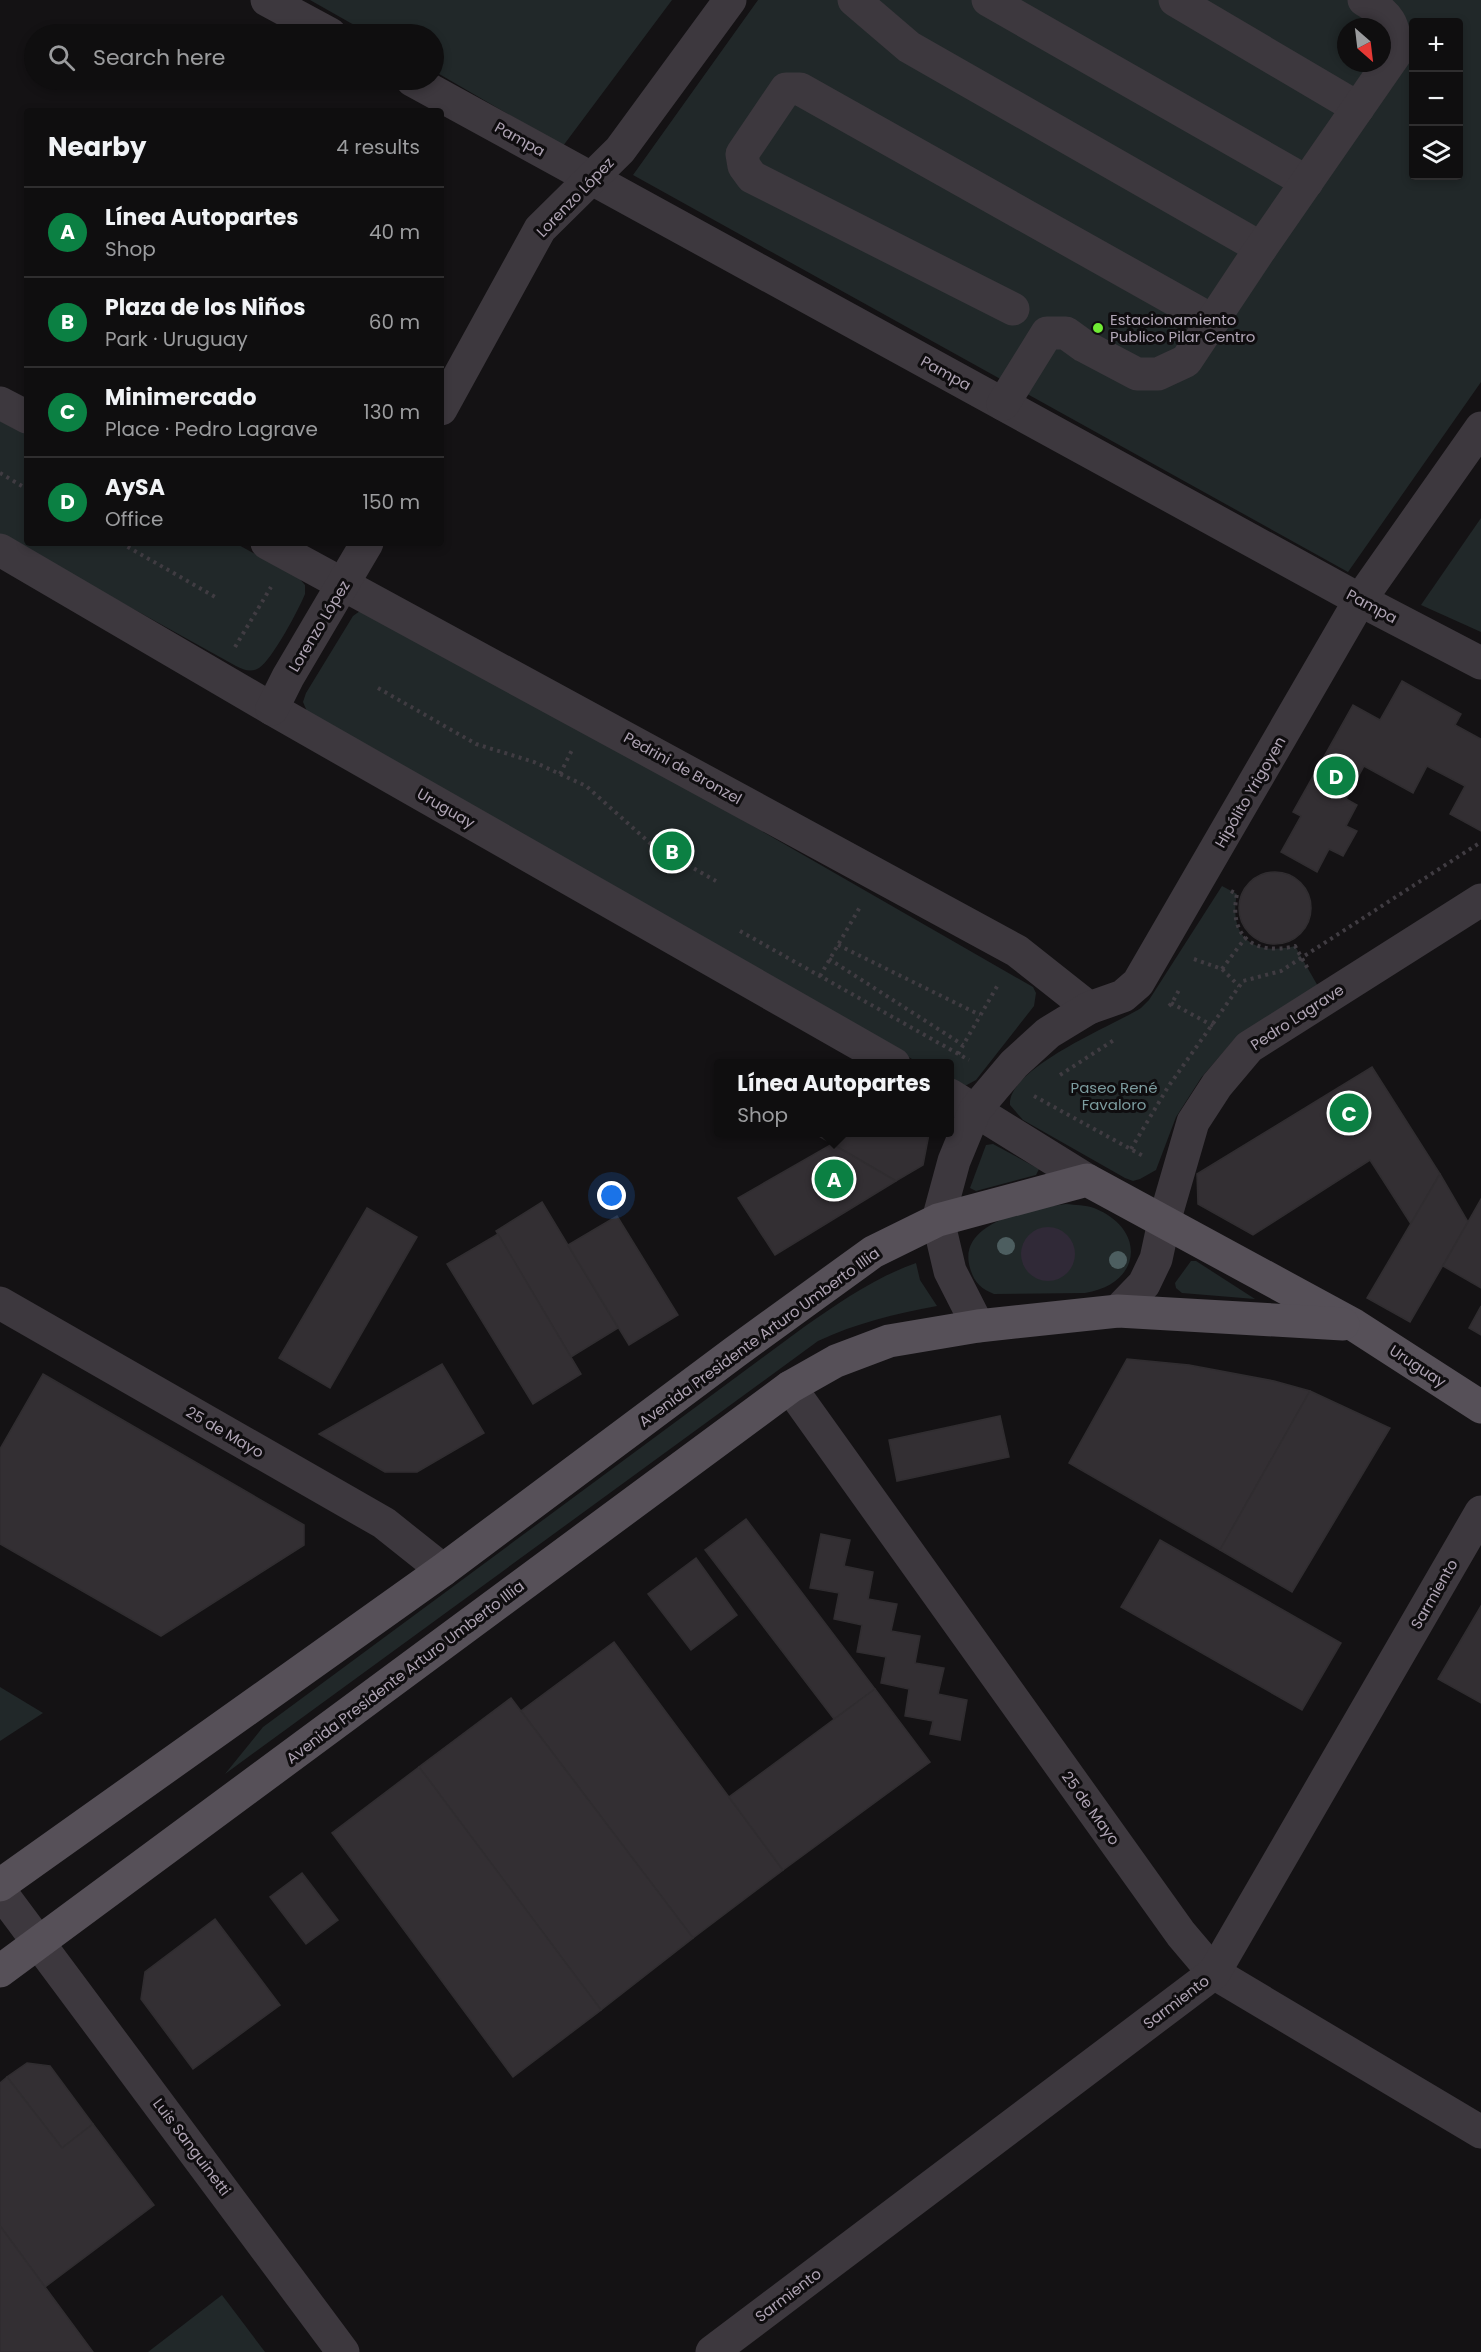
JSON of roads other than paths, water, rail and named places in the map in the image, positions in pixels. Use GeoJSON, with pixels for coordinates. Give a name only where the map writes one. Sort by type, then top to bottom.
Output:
{"type":"FeatureCollection","features":[{"type":"Feature","properties":{"kind":"main road"},"geometry":{"type":"LineString","coordinates":[[1087,1180],[1354,1325]]}},
{"type":"Feature","properties":{"kind":"main road","name":"Avenida Presidente Arturo Umberto Illia"},"geometry":{"type":"LineString","coordinates":[[0,1885],[443,1570],[873,1252],[938,1220],[1087,1180]]}},
{"type":"Feature","properties":{"kind":"main road","name":"Avenida Presidente Arturo Umberto Illia"},"geometry":{"type":"LineString","coordinates":[[0,1971],[790,1387],[836,1361],[889,1341],[978,1326],[1118,1311],[1354,1325]]}},
{"type":"Feature","properties":{"kind":"main road","name":"Uruguay"},"geometry":{"type":"LineString","coordinates":[[1354,1325],[1481,1407]]}},
{"type":"Feature","properties":{"kind":"street"},"geometry":{"type":"LineString","coordinates":[[267,0],[311,24]]}},
{"type":"Feature","properties":{"kind":"street","name":"Lorenzo López"},"geometry":{"type":"LineString","coordinates":[[444,403],[540,229],[620,150],[730,0]]}},
{"type":"Feature","properties":{"kind":"street"},"geometry":{"type":"LineString","coordinates":[[854,0],[909,47],[1261,248]]}},
{"type":"Feature","properties":{"kind":"street"},"geometry":{"type":"LineString","coordinates":[[988,0],[1307,182]]}},
{"type":"Feature","properties":{"kind":"street"},"geometry":{"type":"LineString","coordinates":[[1175,0],[1358,108]]}},
{"type":"Feature","properties":{"kind":"street"},"geometry":{"type":"LineString","coordinates":[[1003,404],[1047,333],[1066,333],[1084,346],[1137,374],[1158,374],[1186,361],[1396,53],[1395,33],[1384,12],[1364,0]]}},
{"type":"Feature","properties":{"kind":"street"},"geometry":{"type":"LineString","coordinates":[[1012,309],[752,177],[744,166],[742,154],[786,89],[800,89],[1213,321]]}},
{"type":"Feature","properties":{"kind":"street","name":"Pampa"},"geometry":{"type":"LineString","coordinates":[[430,90],[1360,600],[1481,663]]}},
{"type":"Feature","properties":{"kind":"street"},"geometry":{"type":"LineString","coordinates":[[0,403],[24,415]]}},
{"type":"Feature","properties":{"kind":"street","name":"Hipólito Yrigoyen"},"geometry":{"type":"LineString","coordinates":[[938,1220],[954,1161],[962,1103],[1014,1064],[1048,1033],[1089,1008],[1123,996],[1137,983],[1360,600],[1481,428]]}},
{"type":"Feature","properties":{"kind":"street","name":"Lorenzo López"},"geometry":{"type":"LineString","coordinates":[[272,709],[288,677],[365,546]]}},
{"type":"Feature","properties":{"kind":"street","name":"Pedrini de Bronzel"},"geometry":{"type":"LineString","coordinates":[[278,549],[1017,951],[1089,1008]]}},
{"type":"Feature","properties":{"kind":"street","name":"Uruguay"},"geometry":{"type":"LineString","coordinates":[[0,550],[272,709],[885,1059]]}},
{"type":"Feature","properties":{"kind":"street","name":"Pedro Lagrave"},"geometry":{"type":"LineString","coordinates":[[1118,1311],[1144,1284],[1156,1259],[1164,1222],[1193,1122],[1217,1084],[1249,1047],[1481,900]]}},
{"type":"Feature","properties":{"kind":"street"},"geometry":{"type":"LineString","coordinates":[[962,1103],[1087,1180]]}},
{"type":"Feature","properties":{"kind":"street"},"geometry":{"type":"LineString","coordinates":[[938,1220],[950,1271],[978,1326]]}},
{"type":"Feature","properties":{"kind":"street","name":"25 de Mayo"},"geometry":{"type":"LineString","coordinates":[[0,1303],[384,1523],[443,1570]]}},
{"type":"Feature","properties":{"kind":"street","name":"25 de Mayo"},"geometry":{"type":"LineString","coordinates":[[790,1387],[1181,1934],[1214,1973],[1481,2132]]}},
{"type":"Feature","properties":{"kind":"street","name":"Sarmiento"},"geometry":{"type":"LineString","coordinates":[[712,2352],[1214,1973],[1481,1512]]}},
{"type":"Feature","properties":{"kind":"street","name":"Luis Sanguinetti"},"geometry":{"type":"LineString","coordinates":[[0,1891],[343,2352]]}},
{"type":"Feature","properties":{"kind":"place","name":"Estacionamiento Publico Pilar Centro"},"geometry":{"type":"Point","coordinates":[1098,328]}},
{"type":"Feature","properties":{"kind":"place","name":"AySA"},"geometry":{"type":"Point","coordinates":[1336,776]}},
{"type":"Feature","properties":{"kind":"place","name":"Plaza de los Niños"},"geometry":{"type":"Point","coordinates":[672,851]}},
{"type":"Feature","properties":{"kind":"place","name":"Minimercado"},"geometry":{"type":"Point","coordinates":[1349,1113]}},
{"type":"Feature","properties":{"kind":"place","name":"Línea Autopartes"},"geometry":{"type":"Point","coordinates":[834,1179]}},
{"type":"Feature","properties":{"kind":"park label","name":"Paseo René Favaloro"},"geometry":{"type":"Point","coordinates":[1114,1096]}}]}
